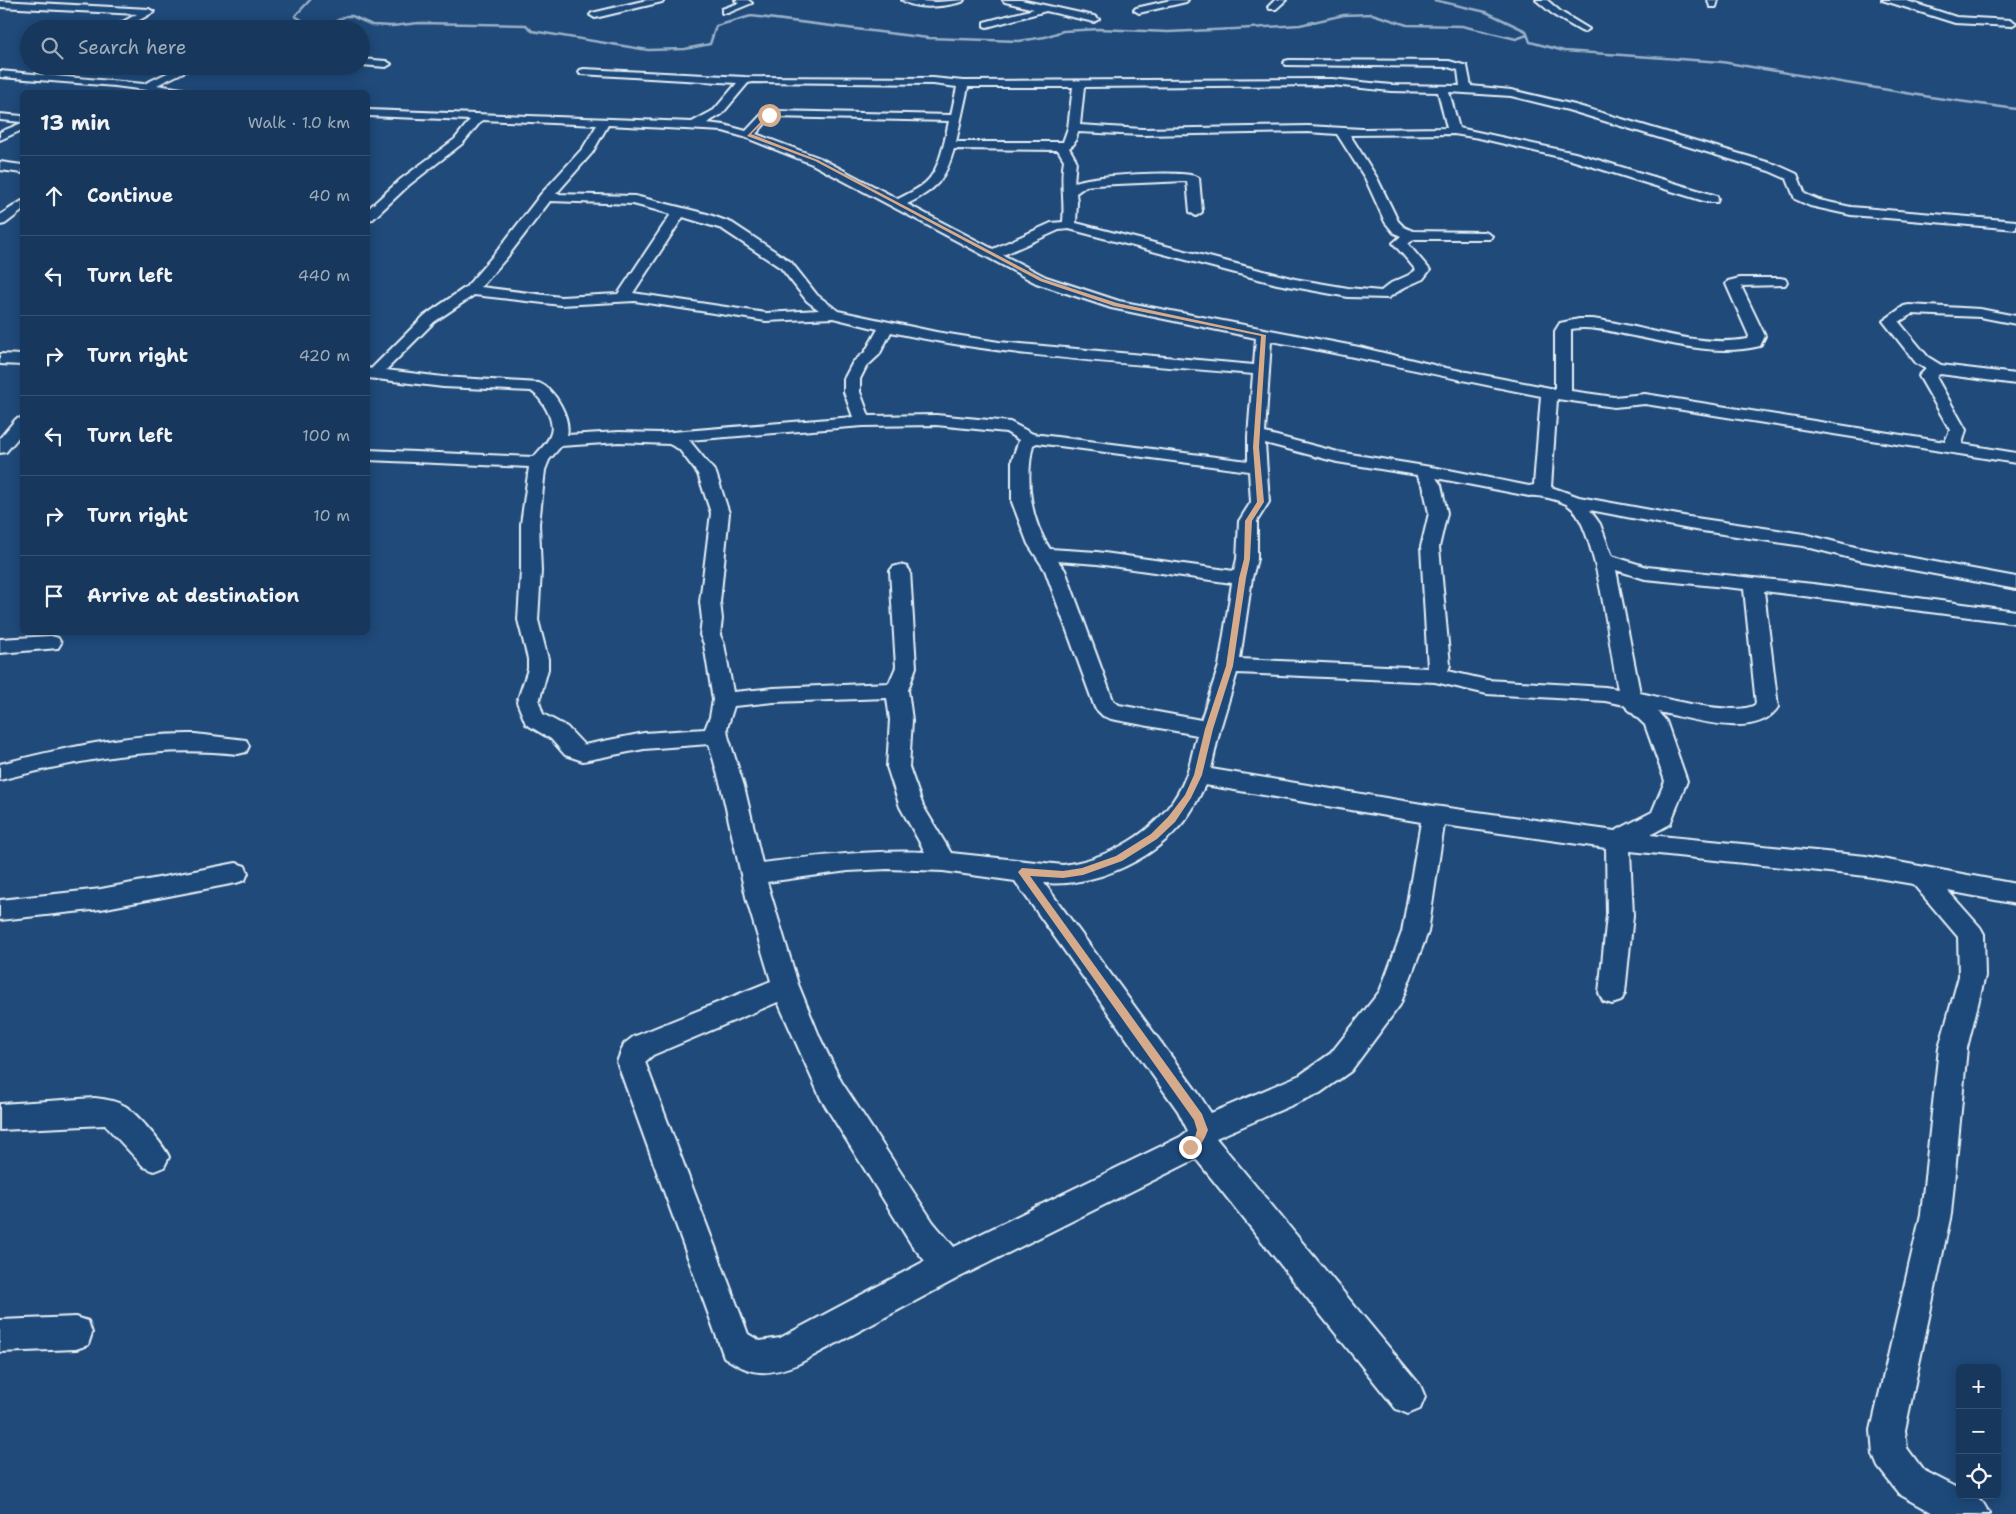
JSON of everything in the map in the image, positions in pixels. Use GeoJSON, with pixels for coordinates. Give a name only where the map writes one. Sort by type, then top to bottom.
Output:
{"type":"FeatureCollection","features":[{"type":"Feature","properties":{"kind":"street"},"geometry":{"type":"LineString","coordinates":[[595,15],[659,0]]}},
{"type":"Feature","properties":{"kind":"street"},"geometry":{"type":"LineString","coordinates":[[725,11],[746,4],[746,2],[740,0]]}},
{"type":"Feature","properties":{"kind":"street"},"geometry":{"type":"LineString","coordinates":[[907,0],[937,5],[958,0]]}},
{"type":"Feature","properties":{"kind":"street"},"geometry":{"type":"LineString","coordinates":[[1008,0],[1094,19]]}},
{"type":"Feature","properties":{"kind":"street"},"geometry":{"type":"LineString","coordinates":[[1143,0],[1168,3]]}},
{"type":"Feature","properties":{"kind":"street"},"geometry":{"type":"LineString","coordinates":[[1139,10],[1183,0]]}},
{"type":"Feature","properties":{"kind":"street"},"geometry":{"type":"LineString","coordinates":[[1541,0],[1558,14],[1584,29]]}},
{"type":"Feature","properties":{"kind":"street"},"geometry":{"type":"LineString","coordinates":[[1887,0],[1913,3],[1955,20],[2011,23]]}},
{"type":"Feature","properties":{"kind":"street"},"geometry":{"type":"LineString","coordinates":[[0,4],[149,12],[133,20]]}},
{"type":"Feature","properties":{"kind":"street"},"geometry":{"type":"LineString","coordinates":[[987,24],[1047,8]]}},
{"type":"Feature","properties":{"kind":"street"},"geometry":{"type":"LineString","coordinates":[[1289,62],[1449,64],[1463,68],[1466,89]]}},
{"type":"Feature","properties":{"kind":"street"},"geometry":{"type":"LineString","coordinates":[[370,63],[386,64]]}},
{"type":"Feature","properties":{"kind":"street"},"geometry":{"type":"LineString","coordinates":[[584,72],[745,80],[933,81],[963,84],[1332,82],[1391,88],[1466,89],[1511,93],[1571,107],[1773,168],[1793,177],[1799,196],[1815,203],[1851,211],[2016,225]]}},
{"type":"Feature","properties":{"kind":"street"},"geometry":{"type":"LineString","coordinates":[[0,74],[20,75]]}},
{"type":"Feature","properties":{"kind":"street"},"geometry":{"type":"LineString","coordinates":[[22,75],[115,83],[167,90]]}},
{"type":"Feature","properties":{"kind":"street"},"geometry":{"type":"LineString","coordinates":[[145,87],[171,75]]}},
{"type":"Feature","properties":{"kind":"street"},"geometry":{"type":"LineString","coordinates":[[696,125],[718,112],[745,80]]}},
{"type":"Feature","properties":{"kind":"street"},"geometry":{"type":"LineString","coordinates":[[99,90],[115,83]]}},
{"type":"Feature","properties":{"kind":"street"},"geometry":{"type":"LineString","coordinates":[[898,204],[933,184],[939,174],[963,84]]}},
{"type":"Feature","properties":{"kind":"street"},"geometry":{"type":"LineString","coordinates":[[948,145],[1062,147],[1068,144],[1074,128],[1079,84]]}},
{"type":"Feature","properties":{"kind":"street"},"geometry":{"type":"LineString","coordinates":[[1442,88],[1454,131]]}},
{"type":"Feature","properties":{"kind":"street"},"geometry":{"type":"LineString","coordinates":[[370,114],[696,125],[724,128],[816,160],[1041,280],[1116,305],[1359,352],[1446,373],[1556,394],[1614,402],[1645,399],[2016,458]]}},
{"type":"Feature","properties":{"kind":"street"},"geometry":{"type":"LineString","coordinates":[[748,135],[766,116],[774,114],[955,118]]}},
{"type":"Feature","properties":{"kind":"street"},"geometry":{"type":"LineString","coordinates":[[0,117],[20,119]]}},
{"type":"Feature","properties":{"kind":"street"},"geometry":{"type":"LineString","coordinates":[[370,214],[405,182],[454,145],[477,119]]}},
{"type":"Feature","properties":{"kind":"street"},"geometry":{"type":"LineString","coordinates":[[371,373],[429,319],[472,290],[546,197],[588,150],[604,122]]}},
{"type":"Feature","properties":{"kind":"street"},"geometry":{"type":"LineString","coordinates":[[0,136],[20,127]]}},
{"type":"Feature","properties":{"kind":"street"},"geometry":{"type":"LineString","coordinates":[[1074,128],[1142,132],[1308,129],[1341,131],[1454,131],[1571,156],[1712,199]]}},
{"type":"Feature","properties":{"kind":"street"},"geometry":{"type":"LineString","coordinates":[[1341,131],[1346,136],[1360,163],[1371,178],[1392,222],[1399,230],[1411,235],[1485,236]]}},
{"type":"Feature","properties":{"kind":"street"},"geometry":{"type":"LineString","coordinates":[[1062,147],[1070,160],[1067,179],[1071,202],[1068,225]]}},
{"type":"Feature","properties":{"kind":"street"},"geometry":{"type":"LineString","coordinates":[[0,166],[20,169]]}},
{"type":"Feature","properties":{"kind":"street"},"geometry":{"type":"LineString","coordinates":[[1069,192],[1082,183],[1094,181],[1177,176],[1193,178],[1196,212]]}},
{"type":"Feature","properties":{"kind":"street"},"geometry":{"type":"LineString","coordinates":[[546,197],[630,199],[727,226],[786,265],[812,298],[833,314]]}},
{"type":"Feature","properties":{"kind":"street"},"geometry":{"type":"LineString","coordinates":[[0,221],[20,209]]}},
{"type":"Feature","properties":{"kind":"street"},"geometry":{"type":"LineString","coordinates":[[624,296],[679,212]]}},
{"type":"Feature","properties":{"kind":"street"},"geometry":{"type":"LineString","coordinates":[[991,254],[1056,226],[1068,225],[1195,258],[1212,260],[1276,279],[1327,289],[1377,295],[1390,293],[1397,285],[1412,280],[1421,274],[1423,270],[1400,243],[1411,235]]}},
{"type":"Feature","properties":{"kind":"street"},"geometry":{"type":"LineString","coordinates":[[1542,489],[1565,326],[1575,322],[1602,325],[1668,337],[1744,346],[1755,343],[1757,336],[1733,284],[1740,282],[1780,282]]}},
{"type":"Feature","properties":{"kind":"street"},"geometry":{"type":"LineString","coordinates":[[472,290],[561,301],[624,296],[766,317],[833,314],[936,337],[999,347],[1260,370]]}},
{"type":"Feature","properties":{"kind":"street"},"geometry":{"type":"LineString","coordinates":[[2016,320],[1980,313],[1910,309],[1890,321],[1922,360],[1937,369],[2016,380]]}},
{"type":"Feature","properties":{"kind":"street"},"geometry":{"type":"LineString","coordinates":[[863,421],[852,392],[852,378],[859,365],[871,355],[887,326]]}},
{"type":"Feature","properties":{"kind":"street"},"geometry":{"type":"LineString","coordinates":[[752,874],[848,862],[888,860],[944,862],[1063,875],[1083,872],[1119,858],[1154,836],[1172,820],[1188,796],[1198,775],[1209,729],[1230,666],[1242,578],[1248,552],[1248,521],[1260,502],[1256,436],[1264,335]]}},
{"type":"Feature","properties":{"kind":"street"},"geometry":{"type":"LineString","coordinates":[[0,359],[20,360]]}},
{"type":"Feature","properties":{"kind":"street"},"geometry":{"type":"LineString","coordinates":[[1937,369],[1927,376],[1958,430],[1952,447]]}},
{"type":"Feature","properties":{"kind":"street"},"geometry":{"type":"LineString","coordinates":[[371,373],[443,382],[533,386],[543,392],[560,418],[560,433],[556,442],[538,462],[530,524],[532,571],[528,620],[538,659],[538,669],[528,702],[534,719],[558,733],[573,749],[583,753],[644,741],[716,736]]}},
{"type":"Feature","properties":{"kind":"street"},"geometry":{"type":"LineString","coordinates":[[556,442],[606,437],[661,438],[863,421],[936,420],[1010,427],[1030,439]]}},
{"type":"Feature","properties":{"kind":"street"},"geometry":{"type":"LineString","coordinates":[[8,439],[20,425]]}},
{"type":"Feature","properties":{"kind":"street"},"geometry":{"type":"LineString","coordinates":[[1256,436],[1337,457],[1423,471],[1529,492],[1542,489],[1576,502],[1630,510],[1689,523],[1804,540],[1858,554],[2016,583]]}},
{"type":"Feature","properties":{"kind":"street"},"geometry":{"type":"LineString","coordinates":[[661,438],[679,442],[695,456],[708,473],[720,513],[710,602],[712,620],[710,635],[714,644],[724,700],[721,717],[716,728],[716,736],[768,937],[786,987],[831,1090],[907,1212],[922,1234],[949,1266]]}},
{"type":"Feature","properties":{"kind":"street"},"geometry":{"type":"LineString","coordinates":[[1209,729],[1118,713],[1106,708],[1055,570],[1037,544],[1021,502],[1021,460],[1025,444],[1030,439],[1037,438],[1257,467]]}},
{"type":"Feature","properties":{"kind":"street"},"geometry":{"type":"LineString","coordinates":[[370,455],[538,462]]}},
{"type":"Feature","properties":{"kind":"street"},"geometry":{"type":"LineString","coordinates":[[1423,471],[1432,485],[1438,513],[1430,547],[1440,665],[1435,675]]}},
{"type":"Feature","properties":{"kind":"street"},"geometry":{"type":"LineString","coordinates":[[1576,502],[1591,524],[1604,560],[1631,699],[1655,721],[1676,781],[1662,818],[1618,841]]}},
{"type":"Feature","properties":{"kind":"street"},"geometry":{"type":"LineString","coordinates":[[1043,554],[1097,558],[1242,578]]}},
{"type":"Feature","properties":{"kind":"street"},"geometry":{"type":"LineString","coordinates":[[1604,560],[1645,573],[1751,583],[2016,617]]}},
{"type":"Feature","properties":{"kind":"street"},"geometry":{"type":"LineString","coordinates":[[900,571],[906,667],[897,690],[901,720],[898,767],[912,807],[944,862]]}},
{"type":"Feature","properties":{"kind":"street"},"geometry":{"type":"LineString","coordinates":[[1230,666],[1435,675],[1487,687],[1605,694],[1730,718],[1756,716],[1767,707],[1755,592],[1751,583]]}},
{"type":"Feature","properties":{"kind":"street"},"geometry":{"type":"LineString","coordinates":[[0,646],[51,644]]}},
{"type":"Feature","properties":{"kind":"street"},"geometry":{"type":"LineString","coordinates":[[724,700],[774,695],[897,690]]}},
{"type":"Feature","properties":{"kind":"street"},"geometry":{"type":"LineString","coordinates":[[0,772],[36,763],[152,744],[182,742],[238,746]]}},
{"type":"Feature","properties":{"kind":"street"},"geometry":{"type":"LineString","coordinates":[[1198,775],[1434,815],[1618,841],[1866,866],[2016,894]]}},
{"type":"Feature","properties":{"kind":"street"},"geometry":{"type":"LineString","coordinates":[[786,987],[643,1046],[634,1053],[631,1062],[736,1345],[750,1356],[767,1358],[786,1352],[949,1266],[1181,1151],[1201,1135],[1310,1084],[1341,1062],[1391,997],[1415,932],[1434,815]]}},
{"type":"Feature","properties":{"kind":"street"},"geometry":{"type":"LineString","coordinates":[[1612,993],[1620,915],[1618,841]]}},
{"type":"Feature","properties":{"kind":"street"},"geometry":{"type":"LineString","coordinates":[[1022,872],[1188,1102],[1198,1117],[1201,1135],[1408,1397]]}},
{"type":"Feature","properties":{"kind":"street"},"geometry":{"type":"LineString","coordinates":[[0,910],[101,899],[236,873]]}},
{"type":"Feature","properties":{"kind":"street"},"geometry":{"type":"LineString","coordinates":[[1921,877],[1971,934],[1972,976],[1953,1048],[1936,1214],[1888,1430],[1890,1455],[1911,1482],[1971,1514]]}},
{"type":"Feature","properties":{"kind":"street"},"geometry":{"type":"LineString","coordinates":[[0,1117],[95,1111],[106,1112],[116,1116],[154,1157]]}},
{"type":"Feature","properties":{"kind":"street"},"geometry":{"type":"LineString","coordinates":[[0,1336],[76,1332]]}},
{"type":"Feature","properties":{"kind":"waterway"},"geometry":{"type":"LineString","coordinates":[[302,20],[295,16],[310,0]]}},
{"type":"Feature","properties":{"kind":"waterway"},"geometry":{"type":"LineString","coordinates":[[1434,0],[1486,12],[1526,31]]}},
{"type":"Feature","properties":{"kind":"waterway"},"geometry":{"type":"LineString","coordinates":[[370,24],[392,26],[419,23],[526,25],[532,31],[648,50],[685,49],[710,44],[716,26],[751,16],[928,38],[1019,41],[1045,37],[1063,31],[1099,29],[1168,32],[1235,29],[1300,25],[1344,15],[1372,14],[1407,25],[1462,26],[1516,39],[1527,35],[1526,31]]}},
{"type":"Feature","properties":{"kind":"waterway"},"geometry":{"type":"LineString","coordinates":[[338,20],[346,16],[352,16],[361,20]]}},
{"type":"Feature","properties":{"kind":"waterway"},"geometry":{"type":"LineString","coordinates":[[1526,31],[1530,42],[1564,51],[1722,62],[1930,97],[2016,109]]}},
{"type":"Feature","properties":{"kind":"route"},"geometry":{"type":"LineString","coordinates":[[769,115],[748,135],[816,160],[1041,280],[1116,305],[1264,335],[1256,447],[1261,494],[1260,502],[1248,521],[1249,544],[1242,578],[1230,666],[1209,729],[1198,775],[1188,796],[1172,820],[1154,836],[1119,858],[1083,872],[1063,875],[1022,872],[1198,1117],[1203,1130],[1199,1140],[1190,1147]]}}]}
